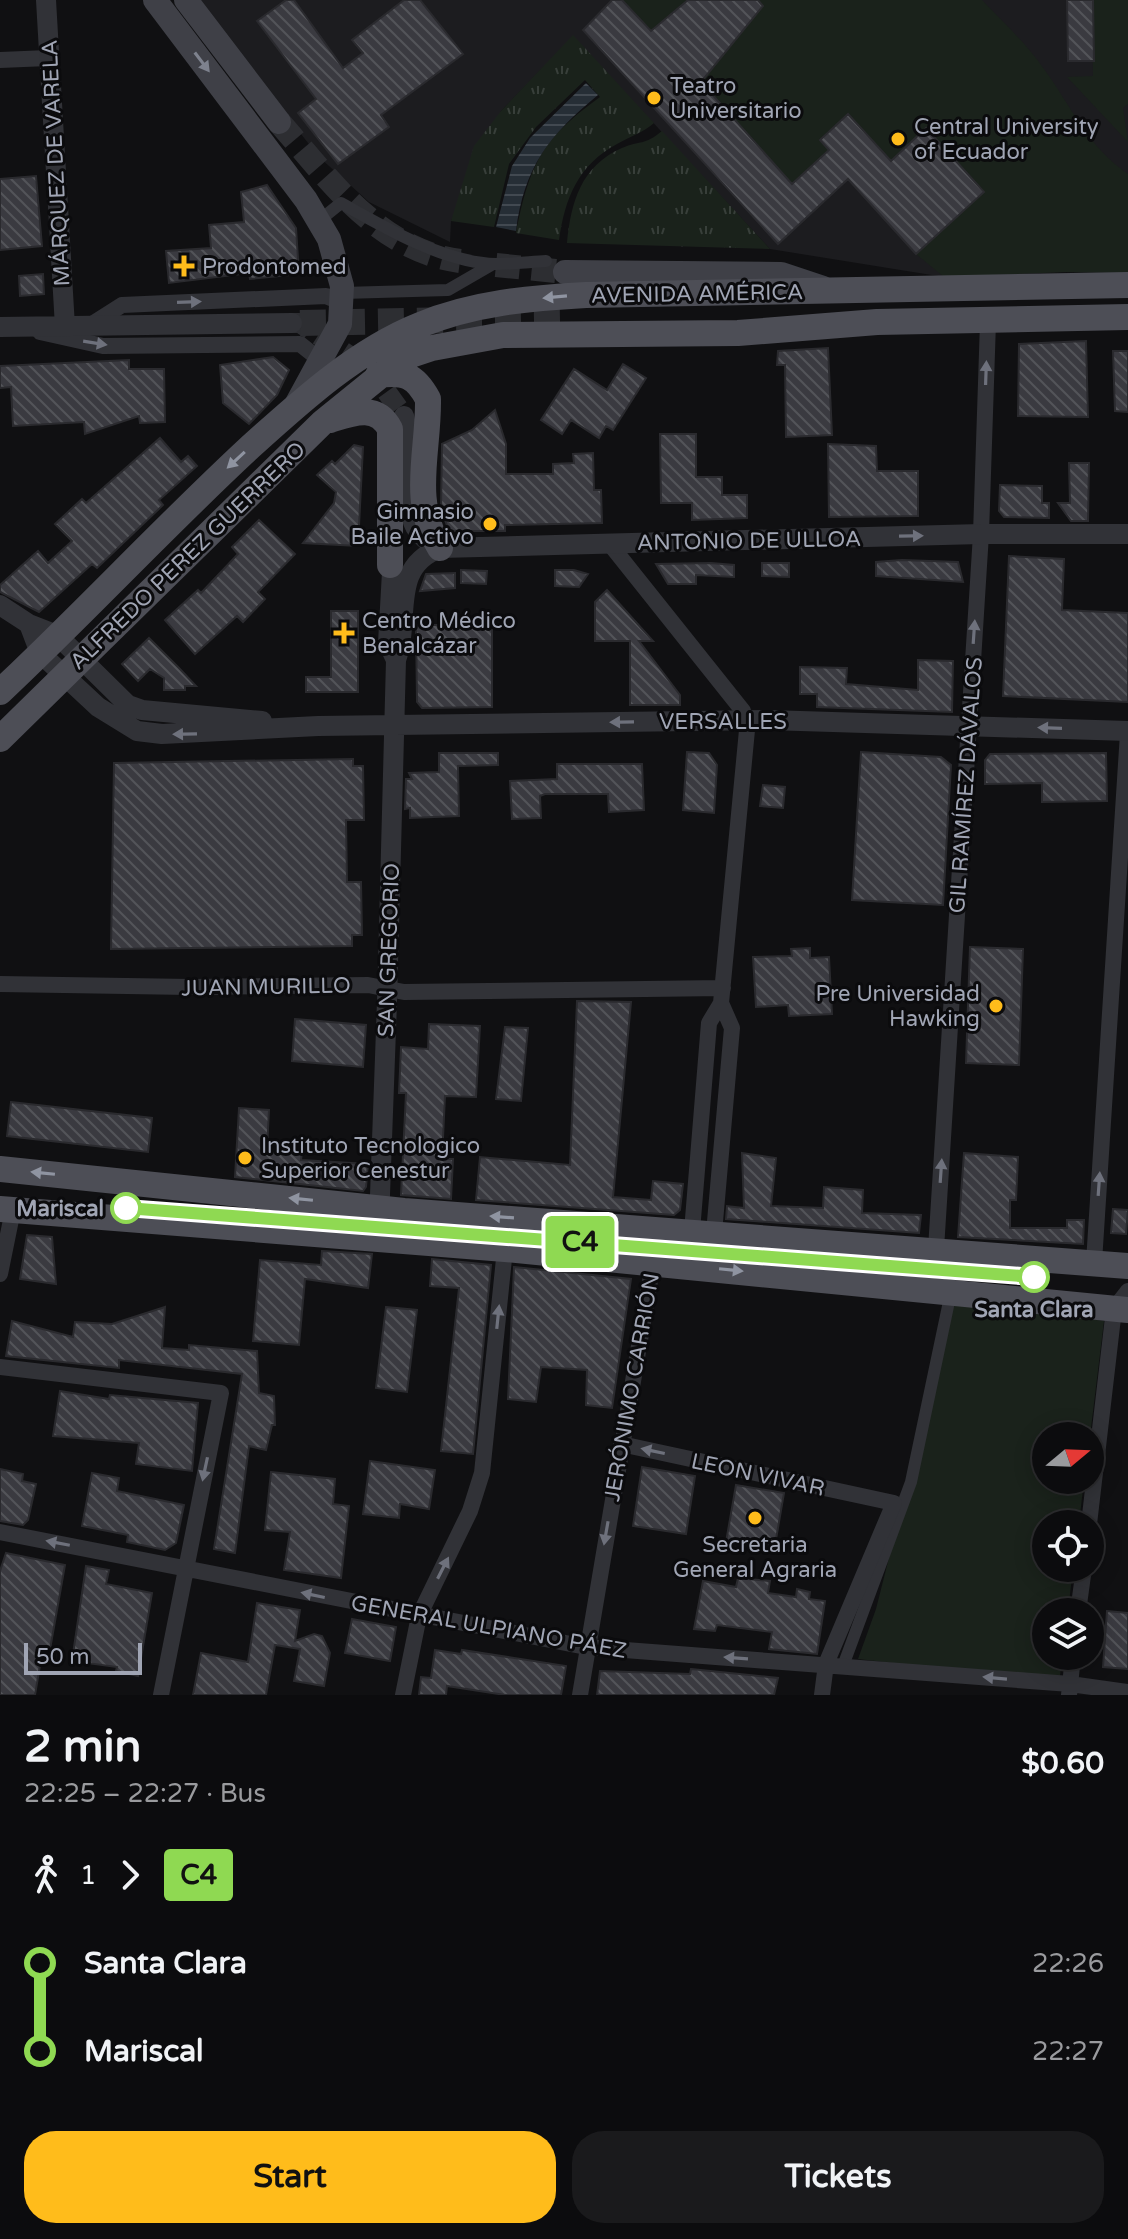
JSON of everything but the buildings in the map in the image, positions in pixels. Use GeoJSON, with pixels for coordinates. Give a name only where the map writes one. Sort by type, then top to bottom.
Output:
{"type":"FeatureCollection","features":[{"type":"Feature","properties":{"kind":"main road"},"geometry":{"type":"LineString","coordinates":[[155,0],[320,220],[334,254],[343,298],[335,338],[294,408]]}},
{"type":"Feature","properties":{"kind":"main road"},"geometry":{"type":"LineString","coordinates":[[186,0],[279,122]]}},
{"type":"Feature","properties":{"kind":"main road"},"geometry":{"type":"LineString","coordinates":[[556,266],[781,274],[828,291]]}},
{"type":"Feature","properties":{"kind":"main road","name":"AVENIDA AMÉRICA"},"geometry":{"type":"LineString","coordinates":[[294,408],[364,355],[403,333],[474,308],[586,295],[1128,285]]}},
{"type":"Feature","properties":{"kind":"main road","name":"AVENIDA AMÉRICA"},"geometry":{"type":"LineString","coordinates":[[378,375],[417,353],[503,335],[738,333],[877,322],[1128,317]]}},
{"type":"Feature","properties":{"kind":"main road"},"geometry":{"type":"LineString","coordinates":[[563,318],[877,322]]}},
{"type":"Feature","properties":{"kind":"main road"},"geometry":{"type":"LineString","coordinates":[[378,375],[408,374],[420,384],[428,399],[422,505],[427,525],[440,548]]}},
{"type":"Feature","properties":{"kind":"main road","name":"ALFREDO PEREZ GUERRERO"},"geometry":{"type":"LineString","coordinates":[[0,739],[323,422],[378,375]]}},
{"type":"Feature","properties":{"kind":"main road","name":"ALFREDO PEREZ GUERRERO"},"geometry":{"type":"LineString","coordinates":[[0,692],[171,520],[294,408]]}},
{"type":"Feature","properties":{"kind":"main road"},"geometry":{"type":"LineString","coordinates":[[323,422],[369,411],[381,417],[390,429],[390,565]]}},
{"type":"Feature","properties":{"kind":"main road"},"geometry":{"type":"LineString","coordinates":[[0,1169],[379,1208],[1128,1266]]}},
{"type":"Feature","properties":{"kind":"main road"},"geometry":{"type":"LineString","coordinates":[[6,1209],[505,1249],[951,1292],[1123,1304]]}},
{"type":"Feature","properties":{"kind":"street","name":"MÁRQUEZ DE VARELA"},"geometry":{"type":"LineString","coordinates":[[46,0],[65,327]]}},
{"type":"Feature","properties":{"kind":"street"},"geometry":{"type":"LineString","coordinates":[[0,60],[48,58]]}},
{"type":"Feature","properties":{"kind":"street"},"geometry":{"type":"LineString","coordinates":[[320,220],[341,203],[391,231],[427,246],[493,264],[556,266]]}},
{"type":"Feature","properties":{"kind":"street"},"geometry":{"type":"LineString","coordinates":[[89,326],[122,305],[326,296],[343,298],[448,290],[493,264]]}},
{"type":"Feature","properties":{"kind":"street","name":"GIL RAMÍREZ DÁVALOS"},"geometry":{"type":"LineString","coordinates":[[936,1249],[981,534],[988,322]]}},
{"type":"Feature","properties":{"kind":"street"},"geometry":{"type":"LineString","coordinates":[[10,327],[292,323]]}},
{"type":"Feature","properties":{"kind":"street"},"geometry":{"type":"LineString","coordinates":[[10,327],[103,346],[300,344],[315,356],[316,372]]}},
{"type":"Feature","properties":{"kind":"street","name":"SAN GREGORIO"},"geometry":{"type":"LineString","coordinates":[[396,660],[388,643],[390,565],[406,493],[409,438],[404,416]]}},
{"type":"Feature","properties":{"kind":"street"},"geometry":{"type":"LineString","coordinates":[[406,493],[413,528],[422,539],[440,548]]}},
{"type":"Feature","properties":{"kind":"street","name":"ANTONIO DE ULLOA"},"geometry":{"type":"LineString","coordinates":[[440,548],[981,534],[1128,534]]}},
{"type":"Feature","properties":{"kind":"street"},"geometry":{"type":"LineString","coordinates":[[609,543],[747,720],[722,995],[709,1023],[703,1232]]}},
{"type":"Feature","properties":{"kind":"street","name":"SAN GREGORIO"},"geometry":{"type":"LineString","coordinates":[[374,1239],[379,1208],[388,989],[396,660],[403,640],[410,571],[417,560],[440,548]]}},
{"type":"Feature","properties":{"kind":"street","name":"VERSALLES"},"geometry":{"type":"LineString","coordinates":[[0,605],[29,624],[72,667],[98,707],[137,731],[162,734],[236,733],[318,726],[747,720],[1128,732]]}},
{"type":"Feature","properties":{"kind":"street"},"geometry":{"type":"LineString","coordinates":[[1094,1262],[1128,732]]}},
{"type":"Feature","properties":{"kind":"street","name":"JUAN MURILLO"},"geometry":{"type":"LineString","coordinates":[[0,984],[190,987],[368,985],[404,992],[722,995]]}},
{"type":"Feature","properties":{"kind":"street"},"geometry":{"type":"LineString","coordinates":[[0,1274],[6,1209]]}},
{"type":"Feature","properties":{"kind":"street","name":"JERÓNIMO CARRIÓN"},"geometry":{"type":"LineString","coordinates":[[580,1695],[653,1263],[703,1232]]}},
{"type":"Feature","properties":{"kind":"street"},"geometry":{"type":"LineString","coordinates":[[403,1695],[419,1616],[470,1511],[482,1473],[505,1249]]}},
{"type":"Feature","properties":{"kind":"street"},"geometry":{"type":"LineString","coordinates":[[822,1695],[834,1665],[864,1616],[911,1482],[951,1292]]}},
{"type":"Feature","properties":{"kind":"street"},"geometry":{"type":"LineString","coordinates":[[1091,1510],[1123,1304]]}},
{"type":"Feature","properties":{"kind":"street"},"geometry":{"type":"LineString","coordinates":[[0,1367],[221,1393],[161,1695]]}},
{"type":"Feature","properties":{"kind":"street","name":"LEON VIVAR"},"geometry":{"type":"LineString","coordinates":[[621,1444],[894,1503],[834,1665]]}},
{"type":"Feature","properties":{"kind":"street","name":"GENERAL ULPIANO PÁEZ"},"geometry":{"type":"LineString","coordinates":[[0,1532],[586,1647],[834,1665],[1069,1689],[1128,1692]]}},
{"type":"Feature","properties":{"kind":"shaded area","name":"Central University of Ecuador"},"geometry":{"type":"Polygon","coordinates":[[[196,0],[1128,0],[1128,273],[944,277],[770,249],[573,36],[501,111],[451,221],[450,242],[369,202],[319,157],[196,0]]]}},
{"type":"Feature","properties":{"kind":"shaded area"},"geometry":{"type":"Polygon","coordinates":[[[586,83],[598,95],[566,124],[542,154],[525,188],[516,231],[496,227],[512,166],[530,138],[586,83]]]}},
{"type":"Feature","properties":{"kind":"green space"},"geometry":{"type":"Polygon","coordinates":[[[622,0],[982,0],[1037,59],[1091,139],[1128,174],[1128,273],[944,277],[916,254],[984,191],[926,129],[891,161],[848,114],[820,139],[829,150],[792,184],[700,80],[711,69],[652,32],[622,0]]]}},
{"type":"Feature","properties":{"kind":"green space"},"geometry":{"type":"Polygon","coordinates":[[[1092,0],[1128,0],[1128,104],[1123,108],[1128,142],[1067,77],[1093,76],[1092,0]]]}},
{"type":"Feature","properties":{"kind":"green space"},"geometry":{"type":"Polygon","coordinates":[[[573,35],[654,123],[604,152],[583,173],[565,210],[559,240],[516,233],[527,188],[542,154],[564,126],[600,97],[585,80],[536,127],[509,164],[494,227],[451,221],[474,146],[501,111],[573,35]]]}},
{"type":"Feature","properties":{"kind":"green space"},"geometry":{"type":"Polygon","coordinates":[[[662,131],[770,249],[567,243],[575,200],[588,175],[608,156],[662,131]]]}},
{"type":"Feature","properties":{"kind":"green space"},"geometry":{"type":"Polygon","coordinates":[[[954,1301],[1104,1321],[1092,1422],[1032,1422],[1032,1494],[1082,1494],[1081,1510],[1032,1510],[1032,1582],[1071,1582],[1070,1598],[1032,1598],[1032,1670],[1061,1670],[1059,1682],[858,1659],[876,1609],[954,1301]]]}},
{"type":"Feature","properties":{"kind":"tunnel"},"geometry":{"type":"LineString","coordinates":[[279,122],[337,189],[380,227],[404,243],[460,261]]}},
{"type":"Feature","properties":{"kind":"tunnel"},"geometry":{"type":"LineString","coordinates":[[496,265],[565,272]]}},
{"type":"Feature","properties":{"kind":"tunnel"},"geometry":{"type":"LineString","coordinates":[[300,323],[563,318]]}},
{"type":"Feature","properties":{"kind":"tunnel"},"geometry":{"type":"LineString","coordinates":[[292,323],[300,323],[371,370],[404,416]]}},
{"type":"Feature","properties":{"kind":"bus line","name":"C4"},"geometry":{"type":"LineString","coordinates":[[126,1208],[1034,1277]]}},
{"type":"Feature","properties":{"kind":"place","name":"Teatro Universitario"},"geometry":{"type":"Point","coordinates":[654,98]}},
{"type":"Feature","properties":{"kind":"place","name":"Central University of Ecuador"},"geometry":{"type":"Point","coordinates":[898,139]}},
{"type":"Feature","properties":{"kind":"place","name":"Prodontomed"},"geometry":{"type":"Point","coordinates":[184,266]}},
{"type":"Feature","properties":{"kind":"place","name":"Gimnasio Baile Activo"},"geometry":{"type":"Point","coordinates":[490,524]}},
{"type":"Feature","properties":{"kind":"place","name":"Centro Médico Benalcázar"},"geometry":{"type":"Point","coordinates":[344,633]}},
{"type":"Feature","properties":{"kind":"place","name":"Pre Universidad Hawking"},"geometry":{"type":"Point","coordinates":[996,1006]}},
{"type":"Feature","properties":{"kind":"place","name":"Instituto Tecnologico Superior Cenestur"},"geometry":{"type":"Point","coordinates":[245,1158]}},
{"type":"Feature","properties":{"kind":"place","name":"Mariscal"},"geometry":{"type":"Point","coordinates":[126,1208]}},
{"type":"Feature","properties":{"kind":"place","name":"Santa Clara"},"geometry":{"type":"Point","coordinates":[1034,1277]}},
{"type":"Feature","properties":{"kind":"place","name":"Secretaria General Agraria"},"geometry":{"type":"Point","coordinates":[755,1518]}}]}
